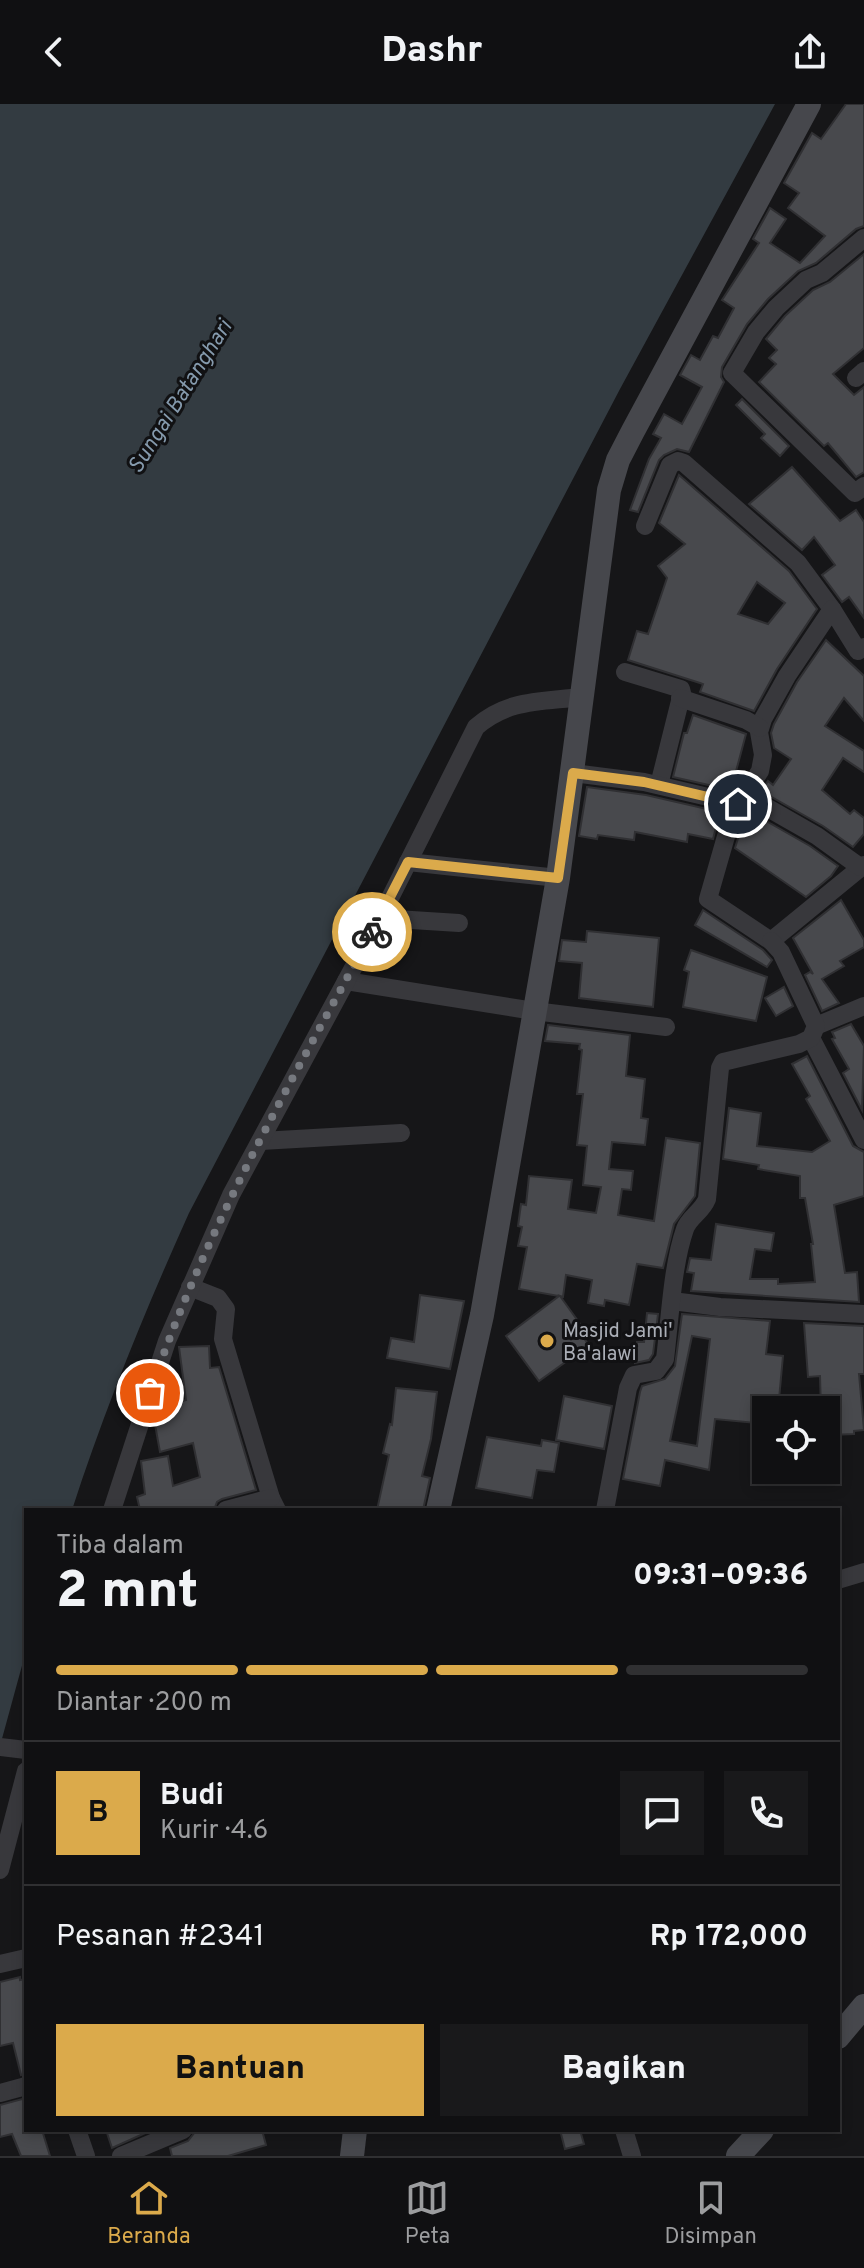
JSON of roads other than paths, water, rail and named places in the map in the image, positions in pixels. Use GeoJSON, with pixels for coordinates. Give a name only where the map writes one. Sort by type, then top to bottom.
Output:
{"type":"FeatureCollection","features":[{"type":"Feature","properties":{"kind":"street"},"geometry":{"type":"LineString","coordinates":[[438,1508],[482,1315],[558,878],[604,519],[618,460],[809,104]]}},
{"type":"Feature","properties":{"kind":"street"},"geometry":{"type":"LineString","coordinates":[[861,495],[732,373],[756,332],[776,308],[806,280],[822,273],[864,238]]}},
{"type":"Feature","properties":{"kind":"street"},"geometry":{"type":"LineString","coordinates":[[645,526],[670,465],[678,461],[684,463],[798,563],[862,652]]}},
{"type":"Feature","properties":{"kind":"street"},"geometry":{"type":"LineString","coordinates":[[832,609],[787,676],[760,728],[763,755],[760,771],[733,812],[708,899],[771,941],[781,952],[813,1032],[864,1140]]}},
{"type":"Feature","properties":{"kind":"street"},"geometry":{"type":"LineString","coordinates":[[625,672],[679,687],[682,693],[659,785]]}},
{"type":"Feature","properties":{"kind":"street"},"geometry":{"type":"LineString","coordinates":[[113,1508],[167,1341],[231,1195],[380,918],[476,727],[491,714],[512,705],[581,697]]}},
{"type":"Feature","properties":{"kind":"street"},"geometry":{"type":"LineString","coordinates":[[680,698],[746,720],[760,728]]}},
{"type":"Feature","properties":{"kind":"street"},"geometry":{"type":"LineString","coordinates":[[573,773],[742,799],[817,836],[862,866],[771,941]]}},
{"type":"Feature","properties":{"kind":"street"},"geometry":{"type":"LineString","coordinates":[[408,862],[558,878]]}},
{"type":"Feature","properties":{"kind":"street"},"geometry":{"type":"LineString","coordinates":[[380,918],[459,923]]}},
{"type":"Feature","properties":{"kind":"street"},"geometry":{"type":"LineString","coordinates":[[346,981],[534,1011],[666,1027]]}},
{"type":"Feature","properties":{"kind":"street"},"geometry":{"type":"LineString","coordinates":[[605,1508],[628,1388],[634,1375],[656,1371],[661,1366],[685,1226],[707,1199],[717,1086],[723,1062],[788,1047],[864,1006]]}},
{"type":"Feature","properties":{"kind":"street"},"geometry":{"type":"LineString","coordinates":[[261,1141],[401,1133]]}},
{"type":"Feature","properties":{"kind":"street"},"geometry":{"type":"LineString","coordinates":[[190,1287],[218,1298],[226,1309],[223,1339],[274,1504],[242,1508]]}},
{"type":"Feature","properties":{"kind":"street"},"geometry":{"type":"LineString","coordinates":[[672,1301],[720,1307],[864,1314]]}},
{"type":"Feature","properties":{"kind":"street"},"geometry":{"type":"LineString","coordinates":[[840,1579],[864,1572]]}},
{"type":"Feature","properties":{"kind":"street"},"geometry":{"type":"LineString","coordinates":[[0,1747],[24,1750]]}},
{"type":"Feature","properties":{"kind":"street"},"geometry":{"type":"LineString","coordinates":[[0,1870],[24,1779]]}},
{"type":"Feature","properties":{"kind":"street"},"geometry":{"type":"LineString","coordinates":[[0,1964],[24,1958]]}},
{"type":"Feature","properties":{"kind":"street"},"geometry":{"type":"LineString","coordinates":[[840,2035],[864,2006]]}},
{"type":"Feature","properties":{"kind":"street"},"geometry":{"type":"LineString","coordinates":[[0,2093],[24,2087]]}},
{"type":"Feature","properties":{"kind":"street"},"geometry":{"type":"LineString","coordinates":[[78,2132],[86,2156]]}},
{"type":"Feature","properties":{"kind":"street"},"geometry":{"type":"LineString","coordinates":[[121,2156],[177,2132]]}},
{"type":"Feature","properties":{"kind":"street"},"geometry":{"type":"LineString","coordinates":[[352,2156],[355,2132]]}},
{"type":"Feature","properties":{"kind":"street"},"geometry":{"type":"LineString","coordinates":[[625,2132],[632,2156]]}},
{"type":"Feature","properties":{"kind":"street"},"geometry":{"type":"LineString","coordinates":[[738,2156],[760,2132]]}},
{"type":"Feature","properties":{"kind":"water","name":"Sungai Batanghari"},"geometry":{"type":"Polygon","coordinates":[[[0,104],[775,104],[620,389],[189,1213],[126,1360],[73,1508],[24,1508],[24,1658],[0,1746],[0,104]]]}},
{"type":"Feature","properties":{"kind":"place","name":"Masjid Jami' Ba'alawi"},"geometry":{"type":"Point","coordinates":[547,1341]}}]}
